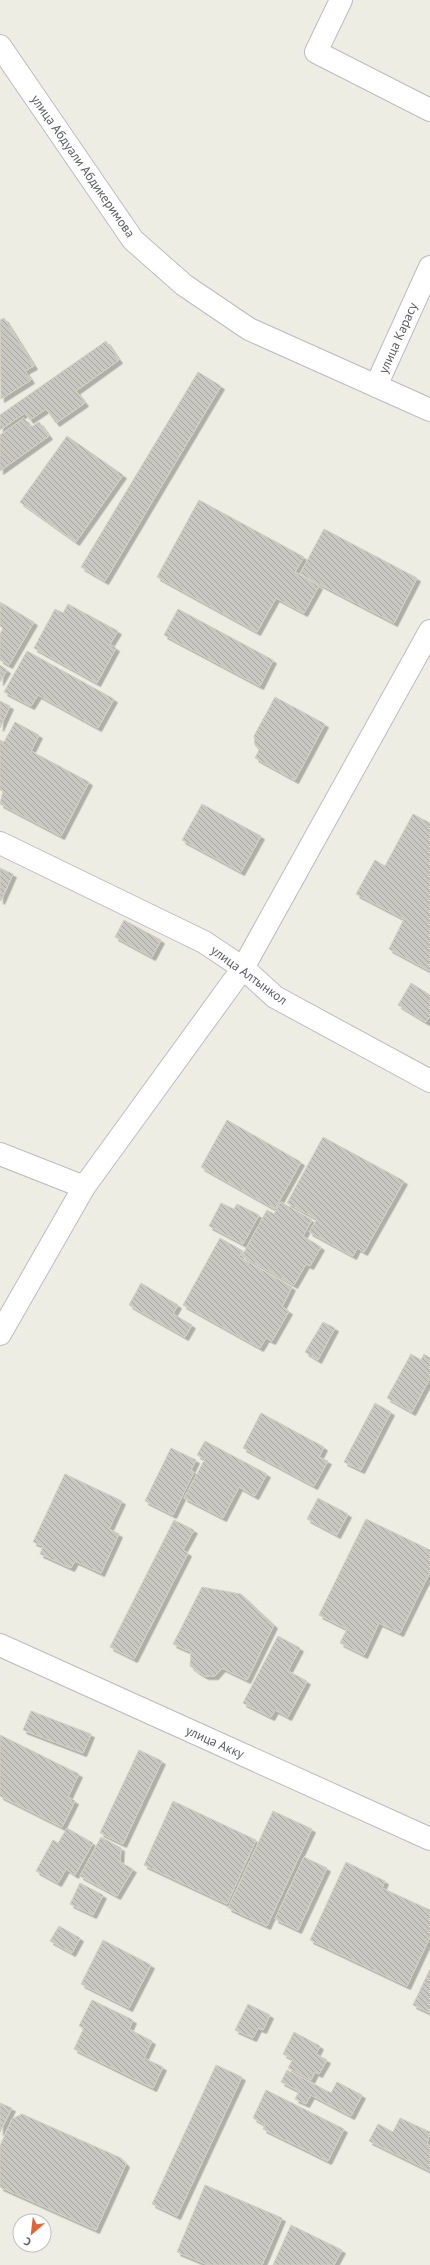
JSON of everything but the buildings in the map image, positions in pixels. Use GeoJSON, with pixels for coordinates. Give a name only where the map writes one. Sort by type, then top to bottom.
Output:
{"type":"FeatureCollection","features":[{"type":"Feature","properties":{"kind":"street"},"geometry":{"type":"LineString","coordinates":[[342,0],[316,52],[430,110]]}},
{"type":"Feature","properties":{"kind":"street","name":"улица Абдуали Абдикеримова"},"geometry":{"type":"LineString","coordinates":[[0,46],[133,240],[184,285],[249,329],[430,410]]}},
{"type":"Feature","properties":{"kind":"street","name":"улица Карасу"},"geometry":{"type":"LineString","coordinates":[[376,386],[430,267]]}},
{"type":"Feature","properties":{"kind":"street"},"geometry":{"type":"LineString","coordinates":[[0,1334],[84,1187],[243,968],[430,631]]}},
{"type":"Feature","properties":{"kind":"street","name":"улица Алтынкол"},"geometry":{"type":"LineString","coordinates":[[0,843],[204,942],[243,968],[275,997],[430,1081]]}},
{"type":"Feature","properties":{"kind":"street"},"geometry":{"type":"LineString","coordinates":[[0,1154],[84,1187]]}},
{"type":"Feature","properties":{"kind":"street","name":"улица Акку"},"geometry":{"type":"LineString","coordinates":[[0,1645],[430,1839]]}}]}
